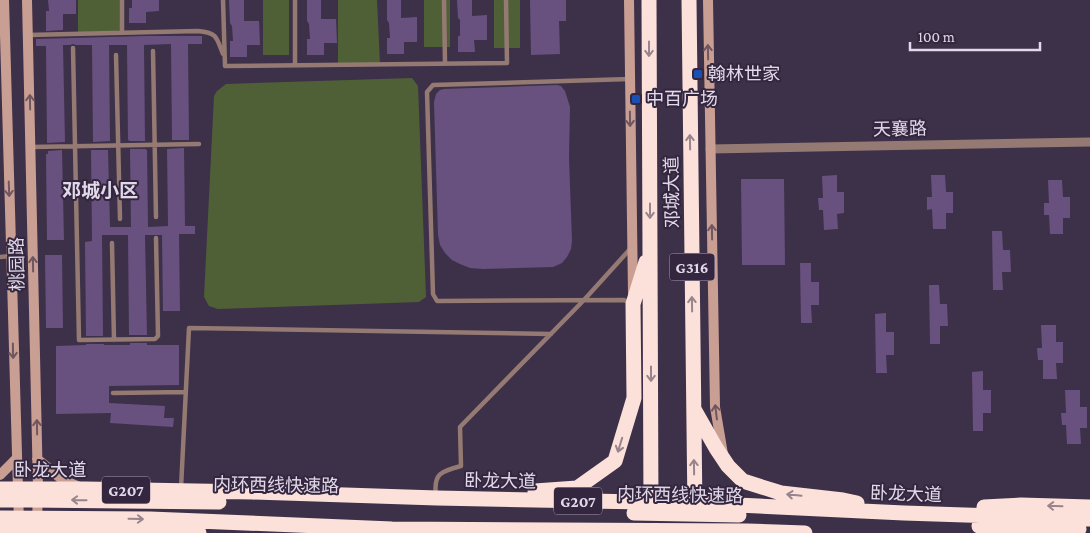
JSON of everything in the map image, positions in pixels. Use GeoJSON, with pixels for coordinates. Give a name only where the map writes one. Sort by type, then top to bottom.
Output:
{"type":"FeatureCollection","features":[{"type":"Feature","properties":{"kind":"highway","name":"邓城大道"},"geometry":{"type":"LineString","coordinates":[[649,0],[651,533]]}},
{"type":"Feature","properties":{"kind":"highway","name":"邓城大道"},"geometry":{"type":"LineString","coordinates":[[689,0],[695,533]]}},
{"type":"Feature","properties":{"kind":"highway"},"geometry":{"type":"LineString","coordinates":[[437,498],[577,488],[615,461],[634,398],[633,304],[650,247]]}},
{"type":"Feature","properties":{"kind":"highway"},"geometry":{"type":"LineString","coordinates":[[694,410],[728,466],[743,481],[780,493],[843,500],[904,513],[1021,505],[1090,507]]}},
{"type":"Feature","properties":{"kind":"highway"},"geometry":{"type":"LineString","coordinates":[[0,496],[62,484],[347,492],[394,497]]}},
{"type":"Feature","properties":{"kind":"highway","name":"卧龙大道"},"geometry":{"type":"LineString","coordinates":[[0,489],[38,488],[695,503],[904,513],[1090,519]]}},
{"type":"Feature","properties":{"kind":"highway","name":"内环西线快速路"},"geometry":{"type":"LineString","coordinates":[[0,500],[298,503],[752,515],[1025,528],[1090,529]]}},
{"type":"Feature","properties":{"kind":"highway"},"geometry":{"type":"LineString","coordinates":[[0,519],[23,522],[68,533]]}},
{"type":"Feature","properties":{"kind":"highway","name":"内环西线快速路"},"geometry":{"type":"LineString","coordinates":[[0,519],[150,519],[392,529],[737,530],[805,533]]}},
{"type":"Feature","properties":{"kind":"highway"},"geometry":{"type":"LineString","coordinates":[[0,529],[198,533]]}},
{"type":"Feature","properties":{"kind":"main road","name":"桃园路"},"geometry":{"type":"LineString","coordinates":[[4,0],[3,82],[11,256],[17,489],[28,530]]}},
{"type":"Feature","properties":{"kind":"main road","name":"桃园路"},"geometry":{"type":"LineString","coordinates":[[27,0],[38,459],[38,488],[28,530]]}},
{"type":"Feature","properties":{"kind":"main road"},"geometry":{"type":"LineString","coordinates":[[629,0],[633,304]]}},
{"type":"Feature","properties":{"kind":"main road"},"geometry":{"type":"LineString","coordinates":[[708,0],[715,407],[724,460]]}},
{"type":"Feature","properties":{"kind":"main road"},"geometry":{"type":"LineString","coordinates":[[0,475],[16,459]]}},
{"type":"Feature","properties":{"kind":"main road"},"geometry":{"type":"LineString","coordinates":[[38,459],[62,480],[85,489]]}},
{"type":"Feature","properties":{"kind":"street","name":"天襄路"},"geometry":{"type":"LineString","coordinates":[[710,149],[1090,142]]}},
{"type":"Feature","properties":{"kind":"lane"},"geometry":{"type":"LineString","coordinates":[[122,0],[122,32]]}},
{"type":"Feature","properties":{"kind":"lane"},"geometry":{"type":"LineString","coordinates":[[223,0],[225,66],[507,63],[506,0]]}},
{"type":"Feature","properties":{"kind":"lane"},"geometry":{"type":"LineString","coordinates":[[295,0],[295,65]]}},
{"type":"Feature","properties":{"kind":"lane"},"geometry":{"type":"LineString","coordinates":[[444,0],[445,63]]}},
{"type":"Feature","properties":{"kind":"lane"},"geometry":{"type":"LineString","coordinates":[[28,35],[198,30],[210,32],[216,37],[224,58]]}},
{"type":"Feature","properties":{"kind":"lane"},"geometry":{"type":"LineString","coordinates":[[73,48],[79,340],[155,340],[158,336],[156,238]]}},
{"type":"Feature","properties":{"kind":"lane"},"geometry":{"type":"LineString","coordinates":[[153,51],[156,217]]}},
{"type":"Feature","properties":{"kind":"lane"},"geometry":{"type":"LineString","coordinates":[[116,54],[120,219]]}},
{"type":"Feature","properties":{"kind":"lane"},"geometry":{"type":"LineString","coordinates":[[630,79],[433,85],[428,92],[433,294],[437,301],[624,300],[633,304]]}},
{"type":"Feature","properties":{"kind":"lane"},"geometry":{"type":"LineString","coordinates":[[31,147],[199,144]]}},
{"type":"Feature","properties":{"kind":"lane"},"geometry":{"type":"LineString","coordinates":[[112,243],[114,340]]}},
{"type":"Feature","properties":{"kind":"lane"},"geometry":{"type":"LineString","coordinates":[[437,498],[435,487],[437,476],[443,471],[461,466],[460,427],[584,300],[632,247]]}},
{"type":"Feature","properties":{"kind":"lane"},"geometry":{"type":"LineString","coordinates":[[0,257],[11,256]]}},
{"type":"Feature","properties":{"kind":"lane"},"geometry":{"type":"LineString","coordinates":[[181,491],[189,328],[551,334]]}},
{"type":"Feature","properties":{"kind":"lane"},"geometry":{"type":"LineString","coordinates":[[113,393],[186,392]]}},
{"type":"Feature","properties":{"kind":"green space"},"geometry":{"type":"Polygon","coordinates":[[[78,0],[122,0],[122,32],[78,33],[78,0]]]}},
{"type":"Feature","properties":{"kind":"green space"},"geometry":{"type":"Polygon","coordinates":[[[263,0],[289,0],[289,55],[263,55],[263,0]]]}},
{"type":"Feature","properties":{"kind":"green space"},"geometry":{"type":"Polygon","coordinates":[[[338,0],[377,0],[380,64],[338,65],[338,0]]]}},
{"type":"Feature","properties":{"kind":"green space"},"geometry":{"type":"Polygon","coordinates":[[[424,0],[450,0],[450,47],[424,47],[424,0]]]}},
{"type":"Feature","properties":{"kind":"green space"},"geometry":{"type":"Polygon","coordinates":[[[494,0],[520,0],[520,48],[494,48],[494,0]]]}},
{"type":"Feature","properties":{"kind":"green space"},"geometry":{"type":"Polygon","coordinates":[[[412,78],[418,86],[426,297],[419,302],[218,309],[209,306],[204,297],[214,96],[217,91],[226,84],[412,78]]]}},
{"type":"Feature","properties":{"kind":"building"},"geometry":{"type":"Polygon","coordinates":[[[48,0],[76,0],[76,14],[63,14],[63,30],[46,31],[46,11],[49,11],[48,0]]]}},
{"type":"Feature","properties":{"kind":"building"},"geometry":{"type":"Polygon","coordinates":[[[132,0],[159,0],[159,11],[146,12],[146,23],[129,23],[129,8],[132,8],[132,0]]]}},
{"type":"Feature","properties":{"kind":"building"},"geometry":{"type":"Polygon","coordinates":[[[229,0],[244,0],[244,21],[259,21],[260,45],[247,45],[247,57],[230,57],[230,41],[233,41],[229,0]]]}},
{"type":"Feature","properties":{"kind":"building"},"geometry":{"type":"Polygon","coordinates":[[[307,0],[321,0],[321,19],[336,19],[337,43],[324,43],[324,55],[307,55],[307,39],[310,39],[307,21],[307,0]]]}},
{"type":"Feature","properties":{"kind":"building"},"geometry":{"type":"Polygon","coordinates":[[[387,0],[401,0],[401,18],[417,17],[417,42],[404,42],[404,54],[387,54],[387,38],[390,38],[387,20],[387,0]]]}},
{"type":"Feature","properties":{"kind":"building"},"geometry":{"type":"Polygon","coordinates":[[[457,0],[472,0],[472,16],[487,15],[487,40],[474,40],[475,52],[458,52],[460,20],[458,18],[457,0]]]}},
{"type":"Feature","properties":{"kind":"building"},"geometry":{"type":"Polygon","coordinates":[[[530,0],[566,0],[566,21],[559,21],[560,54],[531,55],[530,0]]]}},
{"type":"Feature","properties":{"kind":"building"},"geometry":{"type":"Polygon","coordinates":[[[202,36],[202,44],[188,44],[189,140],[172,140],[171,44],[144,45],[145,141],[128,140],[127,45],[109,45],[110,141],[93,142],[92,45],[73,44],[63,45],[65,142],[47,143],[46,46],[36,46],[36,39],[202,36]]]}},
{"type":"Feature","properties":{"kind":"building"},"geometry":{"type":"Polygon","coordinates":[[[561,86],[565,91],[570,107],[569,158],[572,241],[567,257],[562,263],[553,267],[483,269],[470,268],[452,260],[440,245],[438,235],[434,102],[436,94],[444,89],[561,86]]]}},
{"type":"Feature","properties":{"kind":"building"},"geometry":{"type":"Polygon","coordinates":[[[184,148],[185,226],[195,226],[195,234],[179,234],[180,311],[163,311],[162,235],[145,235],[147,335],[129,335],[128,235],[102,235],[103,336],[86,336],[85,242],[92,241],[91,150],[108,150],[110,227],[131,227],[130,149],[147,150],[148,227],[168,226],[167,149],[184,148]]]}},
{"type":"Feature","properties":{"kind":"building"},"geometry":{"type":"Polygon","coordinates":[[[62,150],[64,240],[47,240],[46,154],[48,154],[48,151],[62,150]]]}},
{"type":"Feature","properties":{"kind":"building"},"geometry":{"type":"Polygon","coordinates":[[[837,175],[837,192],[844,192],[844,213],[837,214],[838,229],[824,230],[823,210],[819,210],[818,198],[823,198],[822,176],[837,175]]]}},
{"type":"Feature","properties":{"kind":"building"},"geometry":{"type":"Polygon","coordinates":[[[931,175],[945,175],[946,192],[953,192],[953,213],[946,213],[946,229],[933,229],[932,209],[927,210],[927,197],[932,197],[931,175]]]}},
{"type":"Feature","properties":{"kind":"building"},"geometry":{"type":"Polygon","coordinates":[[[741,179],[784,179],[785,265],[742,265],[741,179]]]}},
{"type":"Feature","properties":{"kind":"building"},"geometry":{"type":"Polygon","coordinates":[[[1048,180],[1062,180],[1063,197],[1070,197],[1070,218],[1063,218],[1063,234],[1050,234],[1049,215],[1044,215],[1044,203],[1049,203],[1048,180]]]}},
{"type":"Feature","properties":{"kind":"building"},"geometry":{"type":"Polygon","coordinates":[[[992,231],[1002,231],[1003,250],[1010,250],[1011,272],[1002,272],[1003,290],[993,290],[992,231]]]}},
{"type":"Feature","properties":{"kind":"building"},"geometry":{"type":"Polygon","coordinates":[[[45,255],[62,255],[63,328],[46,328],[45,255]]]}},
{"type":"Feature","properties":{"kind":"building"},"geometry":{"type":"Polygon","coordinates":[[[800,263],[811,263],[811,282],[819,282],[819,305],[811,305],[812,323],[801,323],[800,263]]]}},
{"type":"Feature","properties":{"kind":"building"},"geometry":{"type":"Polygon","coordinates":[[[929,285],[939,285],[940,304],[947,304],[948,326],[940,326],[940,344],[930,344],[929,285]]]}},
{"type":"Feature","properties":{"kind":"building"},"geometry":{"type":"Polygon","coordinates":[[[886,313],[886,332],[894,332],[894,355],[886,355],[887,373],[876,373],[875,314],[886,313]]]}},
{"type":"Feature","properties":{"kind":"building"},"geometry":{"type":"Polygon","coordinates":[[[1041,325],[1056,325],[1056,342],[1063,342],[1063,363],[1056,363],[1057,379],[1043,379],[1043,360],[1038,360],[1037,348],[1042,348],[1041,325]]]}},
{"type":"Feature","properties":{"kind":"building"},"geometry":{"type":"Polygon","coordinates":[[[130,343],[179,345],[179,385],[109,386],[109,403],[165,406],[164,418],[174,418],[173,427],[110,423],[111,413],[56,414],[56,346],[86,344],[130,345],[130,343]]]}},
{"type":"Feature","properties":{"kind":"building"},"geometry":{"type":"Polygon","coordinates":[[[983,371],[983,390],[991,390],[991,413],[983,413],[983,431],[973,431],[972,372],[983,371]]]}},
{"type":"Feature","properties":{"kind":"building"},"geometry":{"type":"Polygon","coordinates":[[[1065,390],[1080,390],[1080,407],[1087,407],[1087,428],[1080,428],[1081,444],[1067,444],[1066,425],[1062,425],[1061,413],[1066,413],[1065,390]]]}},
{"type":"Feature","properties":{"kind":"place","name":"翰林世家"},"geometry":{"type":"Point","coordinates":[698,74]}},
{"type":"Feature","properties":{"kind":"place","name":"中百广场"},"geometry":{"type":"Point","coordinates":[636,99]}},
{"type":"Feature","properties":{"kind":"district","name":"邓城小区"},"geometry":{"type":"Point","coordinates":[100,190]}}]}
